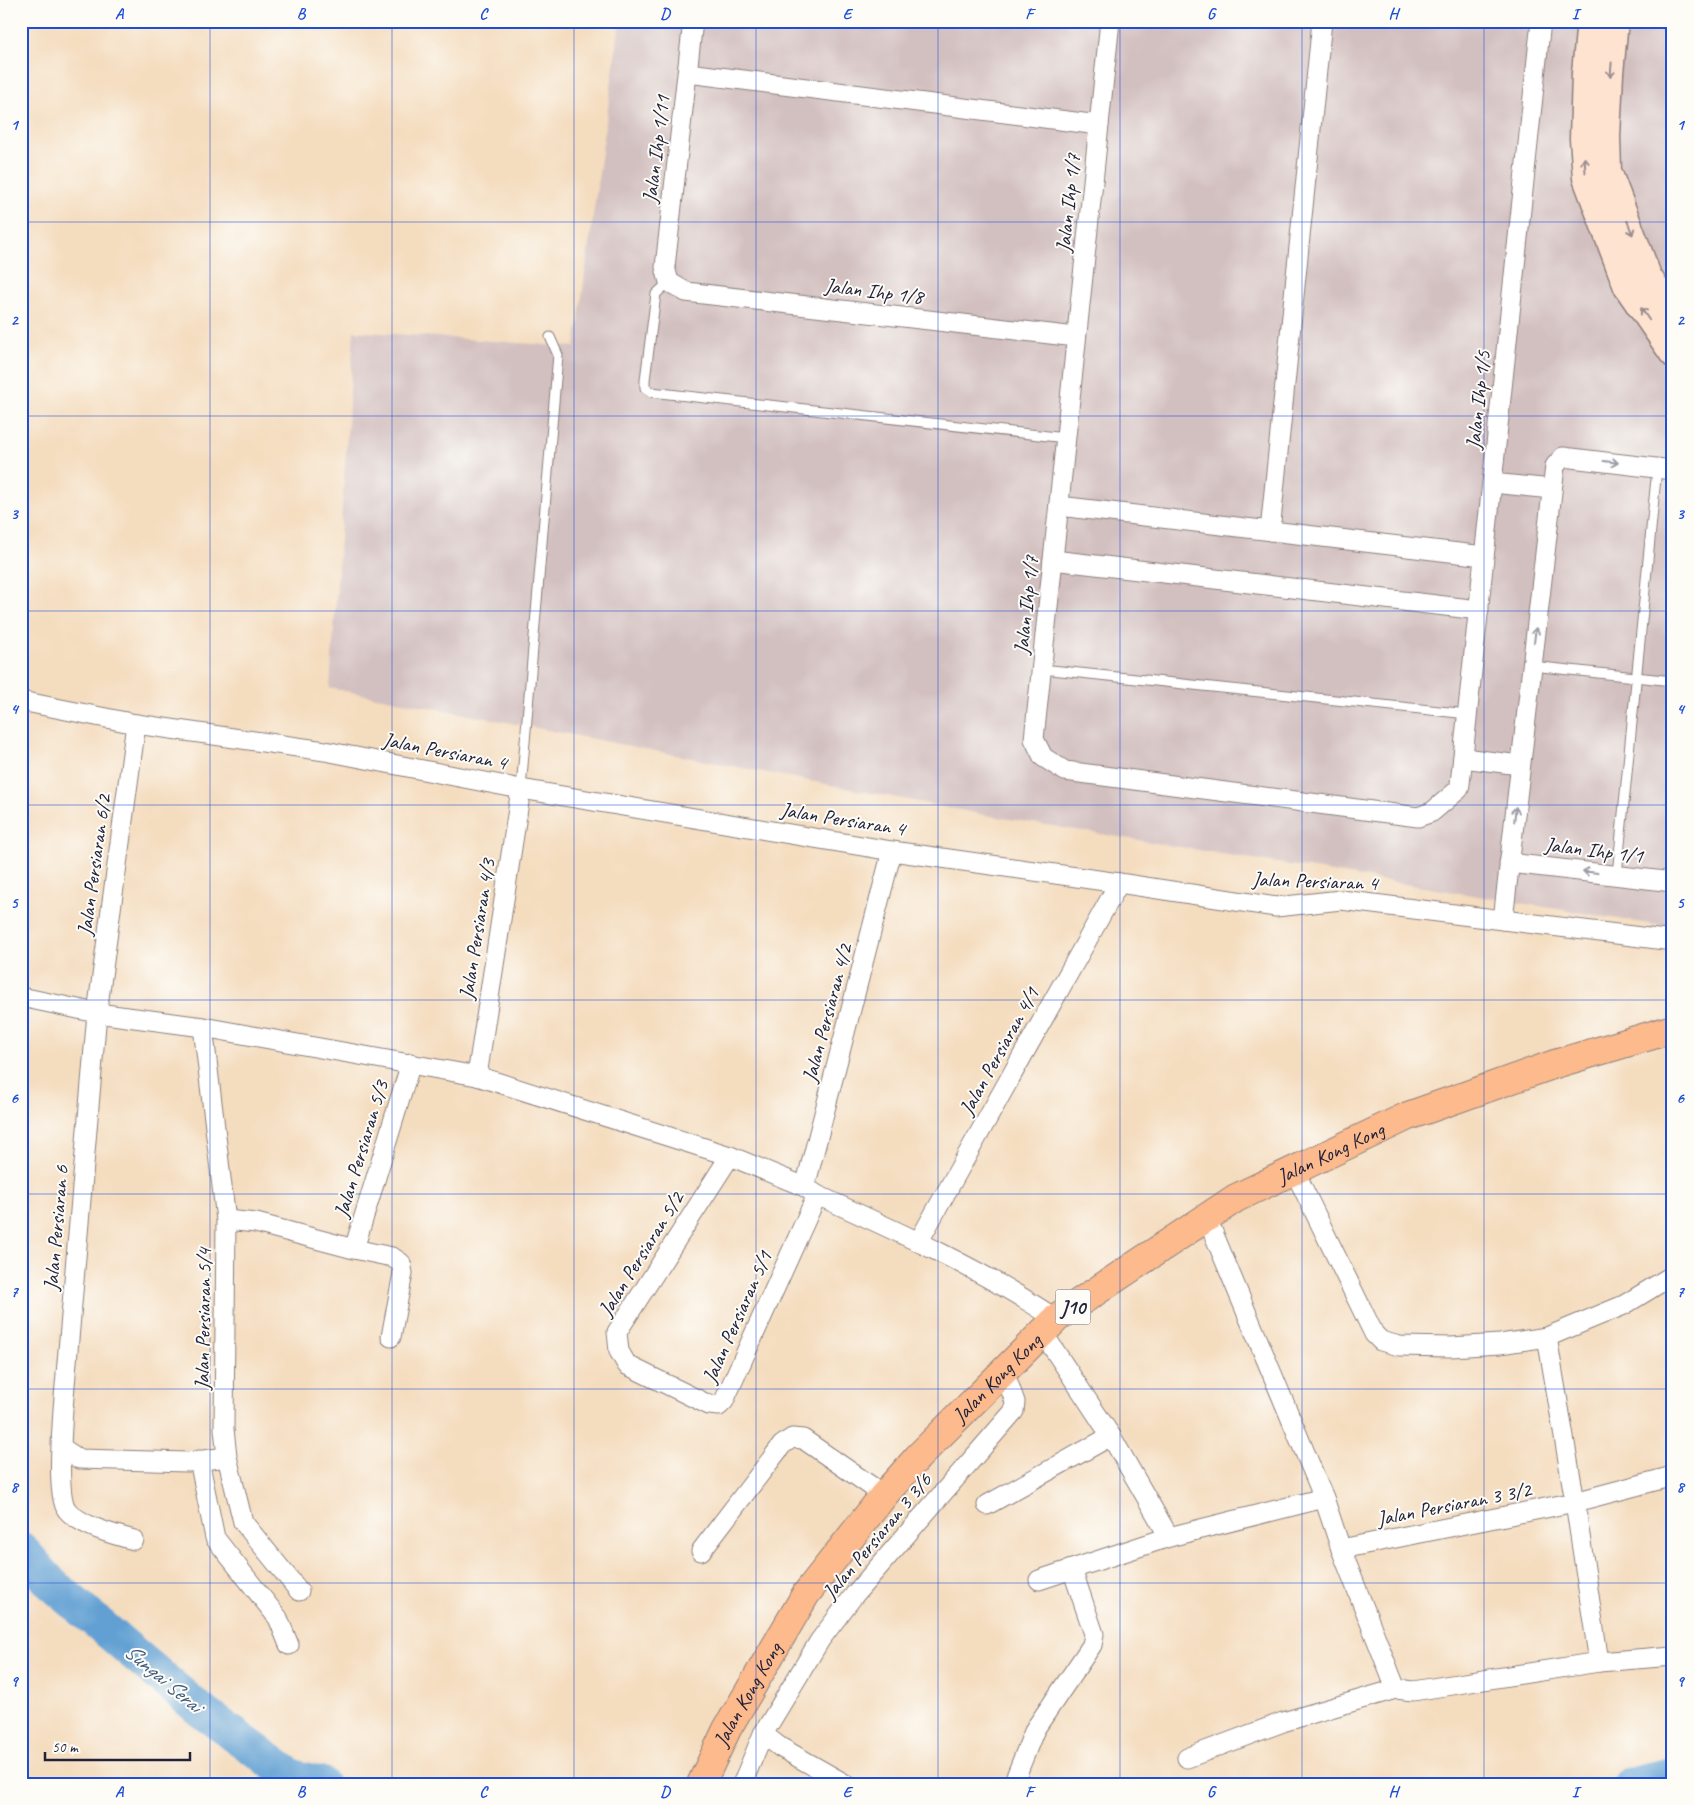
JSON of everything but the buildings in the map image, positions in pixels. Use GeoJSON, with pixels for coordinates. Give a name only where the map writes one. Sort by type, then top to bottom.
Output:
{"type":"FeatureCollection","features":[{"type":"Feature","properties":{"kind":"main road","name":"Jalan Kong Kong"},"geometry":{"type":"LineString","coordinates":[[701,1784],[727,1729],[806,1594],[884,1495],[918,1457],[1050,1326],[1236,1198],[1294,1170],[1408,1116],[1555,1064],[1673,1029]]}},
{"type":"Feature","properties":{"kind":"main road","name":"Jalan Kong Kong"},"geometry":{"type":"LineString","coordinates":[[1621,1045],[1673,1045]]}},
{"type":"Feature","properties":{"kind":"street","name":"Jalan Ihp 1/11"},"geometry":{"type":"LineString","coordinates":[[669,282],[665,267],[694,21]]}},
{"type":"Feature","properties":{"kind":"street","name":"Jalan Ihp 1/7"},"geometry":{"type":"LineString","coordinates":[[1110,21],[1034,738],[1043,757],[1065,771],[1418,817],[1432,812],[1459,789],[1460,784]]}},
{"type":"Feature","properties":{"kind":"street"},"geometry":{"type":"LineString","coordinates":[[1270,531],[1322,21]]}},
{"type":"Feature","properties":{"kind":"street","name":"Jalan Ihp 1/5"},"geometry":{"type":"LineString","coordinates":[[1460,784],[1541,21]]}},
{"type":"Feature","properties":{"kind":"street"},"geometry":{"type":"LineString","coordinates":[[1590,21],[1585,73],[1583,139],[1586,178],[1627,288],[1673,354]]}},
{"type":"Feature","properties":{"kind":"street"},"geometry":{"type":"LineString","coordinates":[[1615,21],[1607,137],[1608,171],[1648,276],[1673,314]]}},
{"type":"Feature","properties":{"kind":"street"},"geometry":{"type":"LineString","coordinates":[[688,73],[1099,125]]}},
{"type":"Feature","properties":{"kind":"street","name":"Jalan Ihp 1/8"},"geometry":{"type":"LineString","coordinates":[[669,282],[686,292],[1076,337]]}},
{"type":"Feature","properties":{"kind":"street"},"geometry":{"type":"LineString","coordinates":[[1503,920],[1554,466],[1563,457],[1665,469]]}},
{"type":"Feature","properties":{"kind":"street"},"geometry":{"type":"LineString","coordinates":[[1492,483],[1552,489]]}},
{"type":"Feature","properties":{"kind":"street"},"geometry":{"type":"LineString","coordinates":[[1059,506],[1484,556]]}},
{"type":"Feature","properties":{"kind":"street"},"geometry":{"type":"LineString","coordinates":[[1053,560],[1479,610]]}},
{"type":"Feature","properties":{"kind":"street","name":"Jalan Persiaran 4"},"geometry":{"type":"LineString","coordinates":[[21,700],[136,724],[326,751],[521,789],[892,851],[1119,882],[1276,908],[1341,900],[1669,943]]}},
{"type":"Feature","properties":{"kind":"street","name":"Jalan Persiaran 6/2"},"geometry":{"type":"LineString","coordinates":[[97,1013],[136,724]]}},
{"type":"Feature","properties":{"kind":"street"},"geometry":{"type":"LineString","coordinates":[[1463,758],[1520,765]]}},
{"type":"Feature","properties":{"kind":"street","name":"Jalan Persiaran 4/3"},"geometry":{"type":"LineString","coordinates":[[477,1076],[521,789]]}},
{"type":"Feature","properties":{"kind":"street","name":"Jalan Persiaran 4/2"},"geometry":{"type":"LineString","coordinates":[[811,1191],[892,851]]}},
{"type":"Feature","properties":{"kind":"street","name":"Jalan Ihp 1/1"},"geometry":{"type":"LineString","coordinates":[[1509,863],[1673,882]]}},
{"type":"Feature","properties":{"kind":"street","name":"Jalan Persiaran 4/1"},"geometry":{"type":"LineString","coordinates":[[918,1241],[1119,882]]}},
{"type":"Feature","properties":{"kind":"street"},"geometry":{"type":"LineString","coordinates":[[21,997],[97,1013],[203,1027],[477,1076],[730,1156],[918,1241],[1015,1292],[1050,1326],[1169,1537]]}},
{"type":"Feature","properties":{"kind":"street","name":"Jalan Persiaran 6"},"geometry":{"type":"LineString","coordinates":[[97,1013],[62,1409],[62,1495],[67,1509],[93,1527],[134,1540]]}},
{"type":"Feature","properties":{"kind":"street","name":"Jalan Persiaran 5/4"},"geometry":{"type":"LineString","coordinates":[[203,1027],[226,1220],[224,1429],[227,1457],[243,1522],[298,1591]]}},
{"type":"Feature","properties":{"kind":"street","name":"Jalan Persiaran 5/3"},"geometry":{"type":"LineString","coordinates":[[354,1249],[411,1063]]}},
{"type":"Feature","properties":{"kind":"street","name":"Jalan Persiaran 5/2"},"geometry":{"type":"LineString","coordinates":[[668,1385],[627,1365],[619,1351],[618,1332],[730,1156]]}},
{"type":"Feature","properties":{"kind":"street"},"geometry":{"type":"LineString","coordinates":[[1294,1170],[1374,1334],[1381,1341],[1399,1346],[1451,1347],[1500,1344],[1547,1337],[1624,1305],[1673,1275]]}},
{"type":"Feature","properties":{"kind":"street","name":"Jalan Persiaran 5/1"},"geometry":{"type":"LineString","coordinates":[[668,1385],[709,1405],[719,1406],[724,1401],[811,1191]]}},
{"type":"Feature","properties":{"kind":"street"},"geometry":{"type":"LineString","coordinates":[[1207,1218],[1324,1498],[1341,1549],[1390,1679],[1396,1689]]}},
{"type":"Feature","properties":{"kind":"street"},"geometry":{"type":"LineString","coordinates":[[226,1220],[256,1223],[392,1257],[401,1263],[403,1273],[391,1337]]}},
{"type":"Feature","properties":{"kind":"street"},"geometry":{"type":"LineString","coordinates":[[1547,1337],[1576,1502],[1599,1662]]}},
{"type":"Feature","properties":{"kind":"street","name":"Jalan Persiaran 3 3/6"},"geometry":{"type":"LineString","coordinates":[[763,1734],[820,1640],[855,1594],[1014,1411],[1015,1402],[1004,1371]]}},
{"type":"Feature","properties":{"kind":"street"},"geometry":{"type":"LineString","coordinates":[[988,1505],[1111,1436]]}},
{"type":"Feature","properties":{"kind":"street"},"geometry":{"type":"LineString","coordinates":[[701,1551],[782,1445],[792,1438],[803,1438],[884,1495]]}},
{"type":"Feature","properties":{"kind":"street"},"geometry":{"type":"LineString","coordinates":[[62,1448],[79,1459],[188,1462],[227,1457]]}},
{"type":"Feature","properties":{"kind":"street"},"geometry":{"type":"LineString","coordinates":[[199,1460],[215,1538],[278,1618],[289,1645]]}},
{"type":"Feature","properties":{"kind":"street","name":"Jalan Persiaran 3 3/2"},"geometry":{"type":"LineString","coordinates":[[1341,1549],[1576,1502],[1673,1476]]}},
{"type":"Feature","properties":{"kind":"street"},"geometry":{"type":"LineString","coordinates":[[1039,1580],[1169,1537],[1324,1498]]}},
{"type":"Feature","properties":{"kind":"street"},"geometry":{"type":"LineString","coordinates":[[1013,1784],[1035,1729],[1092,1645],[1094,1634],[1072,1569]]}},
{"type":"Feature","properties":{"kind":"street"},"geometry":{"type":"LineString","coordinates":[[1187,1758],[1283,1722],[1396,1689],[1412,1691],[1599,1662],[1673,1656]]}},
{"type":"Feature","properties":{"kind":"street"},"geometry":{"type":"LineString","coordinates":[[742,1784],[763,1734],[780,1747],[845,1784]]}},
{"type":"Feature","properties":{"kind":"lane"},"geometry":{"type":"LineString","coordinates":[[669,282],[656,294],[644,380],[645,388],[651,392],[1066,438]]}},
{"type":"Feature","properties":{"kind":"lane"},"geometry":{"type":"LineString","coordinates":[[521,789],[558,355],[550,337]]}},
{"type":"Feature","properties":{"kind":"lane"},"geometry":{"type":"LineString","coordinates":[[1617,875],[1636,677],[1665,469]]}},
{"type":"Feature","properties":{"kind":"lane"},"geometry":{"type":"LineString","coordinates":[[1532,666],[1673,681]]}},
{"type":"Feature","properties":{"kind":"lane"},"geometry":{"type":"LineString","coordinates":[[1042,669],[1468,714]]}},
{"type":"Feature","properties":{"kind":"shaded area"},"geometry":{"type":"Polygon","coordinates":[[[620,21],[1673,21],[1673,928],[985,815],[330,688],[354,331],[575,347],[620,21]]]}},
{"type":"Feature","properties":{"kind":"waterway","name":"Sungai Serai"},"geometry":{"type":"LineString","coordinates":[[21,1549],[51,1583],[199,1709],[291,1776],[321,1784]]}},
{"type":"Feature","properties":{"kind":"waterway","name":"Sungai Serai"},"geometry":{"type":"LineString","coordinates":[[1631,1784],[1673,1774]]}}]}
